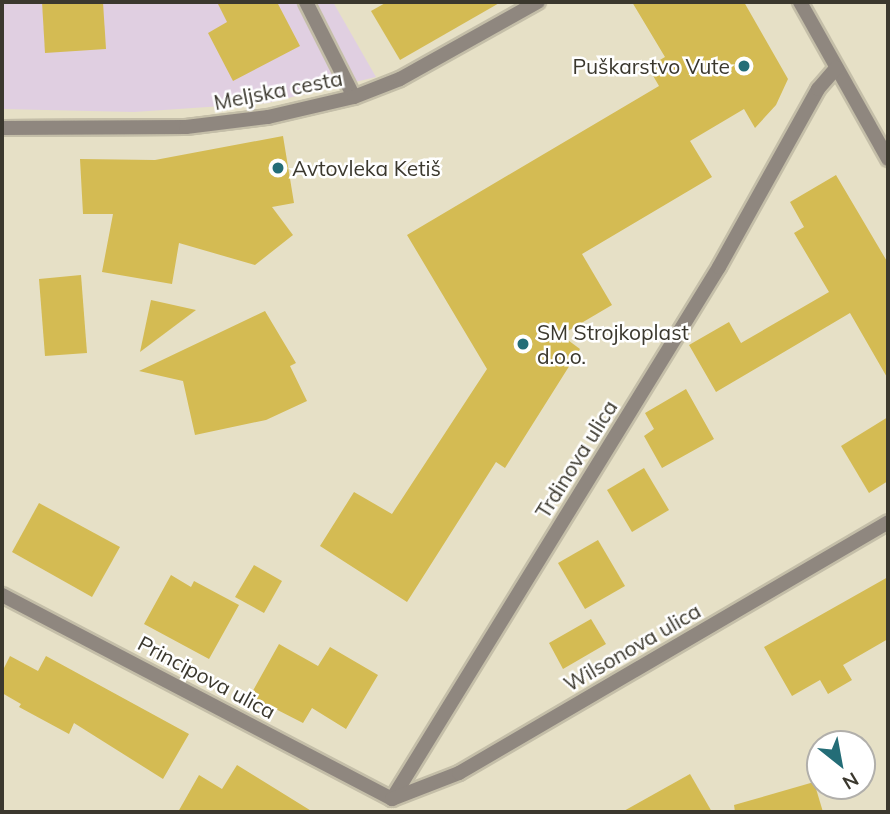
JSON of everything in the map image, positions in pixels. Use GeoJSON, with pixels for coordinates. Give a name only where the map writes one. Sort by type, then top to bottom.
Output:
{"type":"FeatureCollection","features":[{"type":"Feature","properties":{"kind":"street"},"geometry":{"type":"LineString","coordinates":[[306,2],[354,97]]}},
{"type":"Feature","properties":{"kind":"street","name":"Meljska cesta"},"geometry":{"type":"LineString","coordinates":[[2,128],[186,127],[268,117],[354,97],[400,79],[538,2]]}},
{"type":"Feature","properties":{"kind":"street"},"geometry":{"type":"LineString","coordinates":[[800,2],[888,159]]}},
{"type":"Feature","properties":{"kind":"street","name":"Trdinova ulica"},"geometry":{"type":"LineString","coordinates":[[392,799],[719,267],[818,89],[836,68]]}},
{"type":"Feature","properties":{"kind":"street","name":"Wilsonova ulica"},"geometry":{"type":"LineString","coordinates":[[392,799],[459,773],[888,522]]}},
{"type":"Feature","properties":{"kind":"street","name":"Principova ulica"},"geometry":{"type":"LineString","coordinates":[[2,594],[392,799]]}},
{"type":"Feature","properties":{"kind":"shaded area"},"geometry":{"type":"Polygon","coordinates":[[[2,2],[333,2],[376,77],[267,103],[134,112],[2,109],[2,2]]]}},
{"type":"Feature","properties":{"kind":"building"},"geometry":{"type":"Polygon","coordinates":[[[42,2],[103,2],[106,49],[45,53],[42,2]]]}},
{"type":"Feature","properties":{"kind":"building"},"geometry":{"type":"Polygon","coordinates":[[[217,2],[277,2],[300,46],[233,81],[208,33],[227,22],[217,2]]]}},
{"type":"Feature","properties":{"kind":"building"},"geometry":{"type":"Polygon","coordinates":[[[387,2],[501,2],[400,60],[371,11],[387,2]]]}},
{"type":"Feature","properties":{"kind":"building","name":"SM Strojkoplast d.o.o."},"geometry":{"type":"Polygon","coordinates":[[[632,2],[744,2],[788,79],[776,105],[755,128],[744,109],[690,141],[712,177],[582,254],[612,305],[561,335],[580,349],[505,468],[496,462],[407,602],[320,546],[354,492],[392,514],[487,369],[407,235],[659,86],[648,67],[665,57],[632,2]]]}},
{"type":"Feature","properties":{"kind":"building"},"geometry":{"type":"Polygon","coordinates":[[[283,136],[294,203],[272,207],[293,235],[255,265],[179,243],[172,284],[102,272],[113,214],[83,214],[80,159],[155,160],[283,136]]]}},
{"type":"Feature","properties":{"kind":"building"},"geometry":{"type":"Polygon","coordinates":[[[836,175],[888,263],[888,379],[850,313],[716,392],[689,345],[729,322],[741,343],[829,292],[794,233],[804,227],[790,202],[836,175]]]}},
{"type":"Feature","properties":{"kind":"building"},"geometry":{"type":"Polygon","coordinates":[[[81,275],[87,353],[45,356],[39,279],[81,275]]]}},
{"type":"Feature","properties":{"kind":"building"},"geometry":{"type":"Polygon","coordinates":[[[151,300],[196,310],[140,352],[151,300]]]}},
{"type":"Feature","properties":{"kind":"building"},"geometry":{"type":"Polygon","coordinates":[[[265,311],[296,363],[290,366],[307,401],[266,420],[195,435],[183,381],[139,371],[265,311]]]}},
{"type":"Feature","properties":{"kind":"building"},"geometry":{"type":"Polygon","coordinates":[[[686,389],[714,439],[662,468],[644,436],[654,429],[645,413],[686,389]]]}},
{"type":"Feature","properties":{"kind":"building"},"geometry":{"type":"Polygon","coordinates":[[[888,417],[888,481],[869,493],[841,446],[888,417]]]}},
{"type":"Feature","properties":{"kind":"building"},"geometry":{"type":"Polygon","coordinates":[[[644,468],[669,510],[632,532],[607,490],[644,468]]]}},
{"type":"Feature","properties":{"kind":"building"},"geometry":{"type":"Polygon","coordinates":[[[39,503],[120,547],[92,597],[12,552],[39,503]]]}},
{"type":"Feature","properties":{"kind":"building"},"geometry":{"type":"Polygon","coordinates":[[[598,540],[625,586],[585,609],[558,563],[598,540]]]}},
{"type":"Feature","properties":{"kind":"building"},"geometry":{"type":"Polygon","coordinates":[[[254,565],[282,581],[264,613],[235,597],[254,565]]]}},
{"type":"Feature","properties":{"kind":"building"},"geometry":{"type":"Polygon","coordinates":[[[171,575],[191,587],[194,581],[239,605],[209,659],[144,624],[171,575]]]}},
{"type":"Feature","properties":{"kind":"building"},"geometry":{"type":"Polygon","coordinates":[[[888,577],[888,639],[843,665],[852,680],[828,694],[820,680],[792,696],[764,647],[888,577]]]}},
{"type":"Feature","properties":{"kind":"building"},"geometry":{"type":"Polygon","coordinates":[[[591,619],[606,644],[563,669],[549,643],[591,619]]]}},
{"type":"Feature","properties":{"kind":"building"},"geometry":{"type":"Polygon","coordinates":[[[279,644],[318,666],[330,647],[378,675],[346,729],[312,708],[303,723],[250,696],[279,644]]]}},
{"type":"Feature","properties":{"kind":"building"},"geometry":{"type":"Polygon","coordinates":[[[10,656],[38,671],[46,656],[189,734],[163,779],[74,723],[69,734],[19,707],[21,704],[2,693],[2,672],[10,656]]]}},
{"type":"Feature","properties":{"kind":"building"},"geometry":{"type":"Polygon","coordinates":[[[237,765],[313,812],[178,812],[199,775],[222,789],[237,765]]]}},
{"type":"Feature","properties":{"kind":"building"},"geometry":{"type":"Polygon","coordinates":[[[690,774],[712,812],[622,812],[690,774]]]}},
{"type":"Feature","properties":{"kind":"building"},"geometry":{"type":"Polygon","coordinates":[[[806,784],[806,800],[819,800],[823,812],[735,812],[734,805],[806,784]]]}},
{"type":"Feature","properties":{"kind":"place","name":"Puškarstvo Vute"},"geometry":{"type":"Point","coordinates":[744,66]}},
{"type":"Feature","properties":{"kind":"place","name":"Avtovleka Ketiš"},"geometry":{"type":"Point","coordinates":[278,168]}},
{"type":"Feature","properties":{"kind":"place","name":"SM Strojkoplast d.o.o."},"geometry":{"type":"Point","coordinates":[523,344]}}]}
